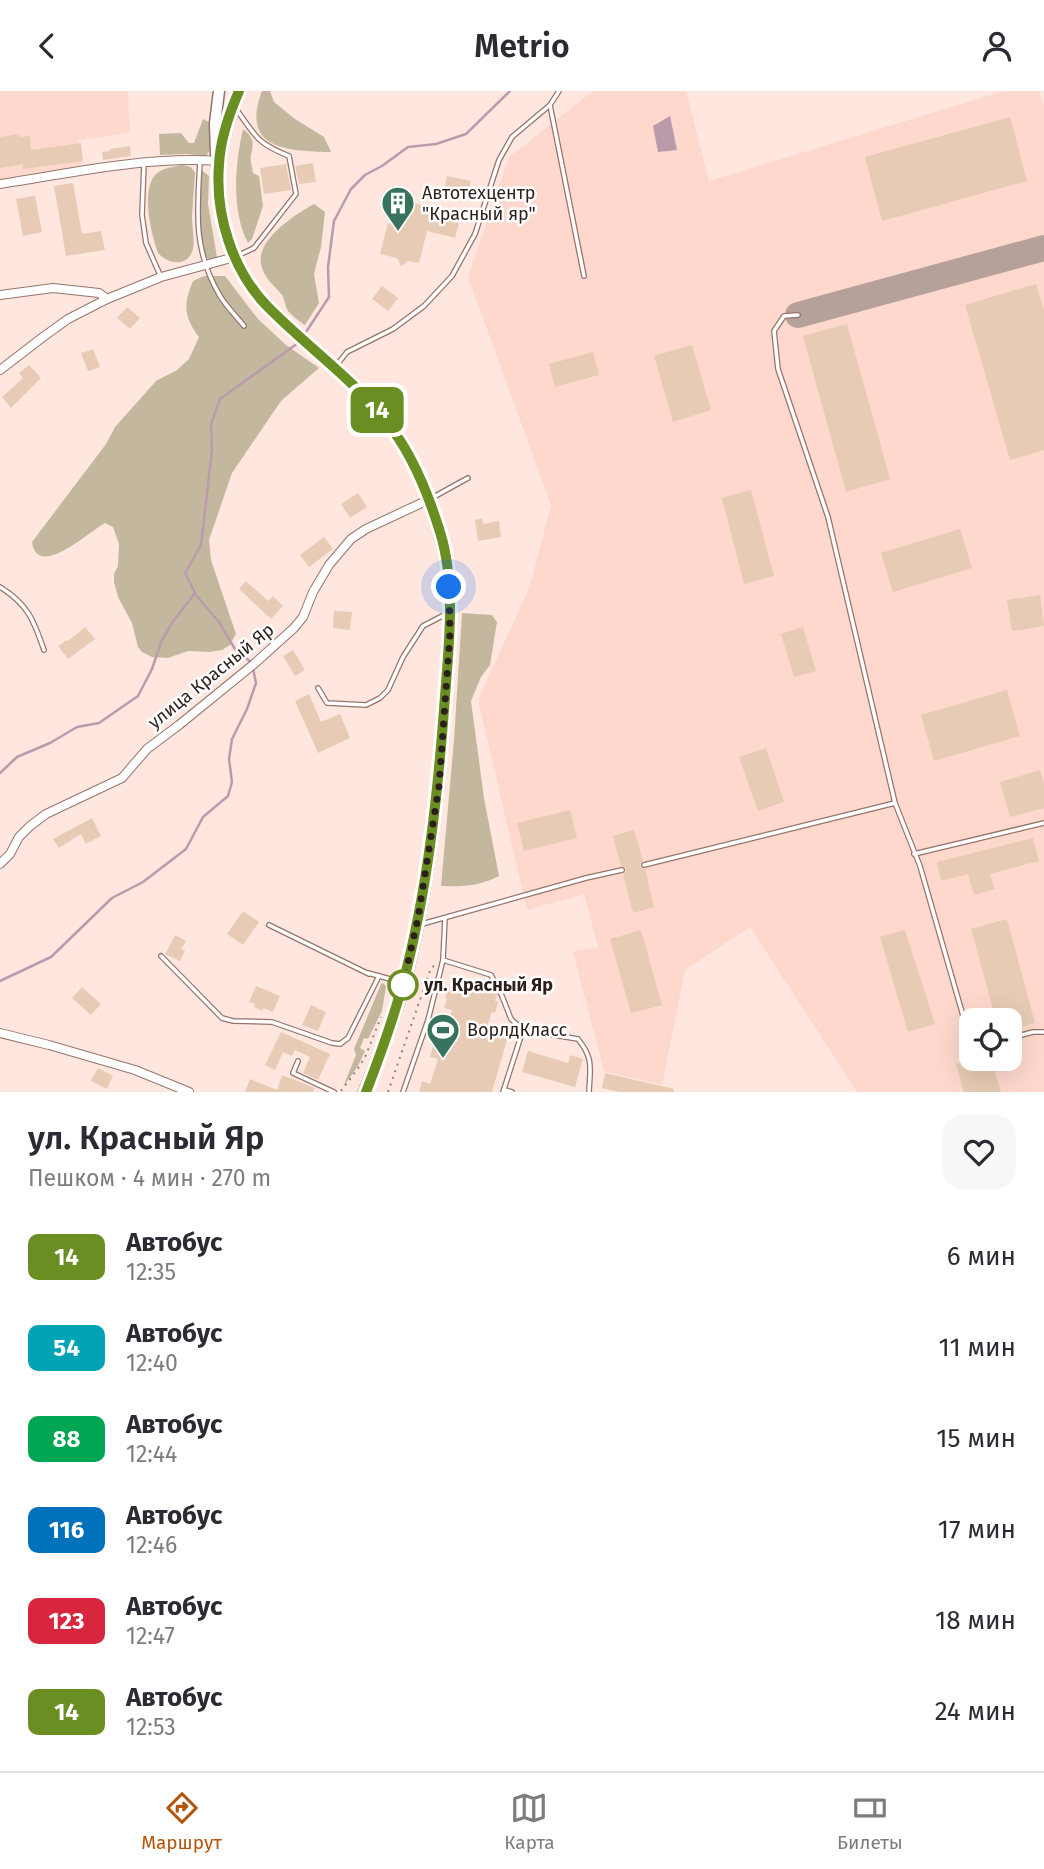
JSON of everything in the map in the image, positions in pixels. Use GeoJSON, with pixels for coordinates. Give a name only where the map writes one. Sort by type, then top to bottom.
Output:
{"type":"FeatureCollection","features":[{"type":"Feature","properties":{"kind":"main road"},"geometry":{"type":"LineString","coordinates":[[239,91],[218,161],[218,188],[225,227],[235,257],[247,282],[265,304],[334,367],[391,428],[417,470],[441,534],[448,578],[450,634],[439,786],[417,925],[393,1017],[365,1092]]}},
{"type":"Feature","properties":{"kind":"street"},"geometry":{"type":"LineString","coordinates":[[0,184],[144,161],[218,161],[215,123],[219,91]]}},
{"type":"Feature","properties":{"kind":"street"},"geometry":{"type":"LineString","coordinates":[[0,370],[68,319],[107,299],[160,277],[235,257]]}},
{"type":"Feature","properties":{"kind":"street"},"geometry":{"type":"LineString","coordinates":[[0,295],[53,288],[99,293],[107,299]]}},
{"type":"Feature","properties":{"kind":"street","name":"улица Красный Яр"},"geometry":{"type":"LineString","coordinates":[[0,864],[30,826],[46,814],[122,778],[147,749],[254,664],[294,628],[303,617],[313,592],[329,565],[351,539],[366,529],[428,500]]}},
{"type":"Feature","properties":{"kind":"street"},"geometry":{"type":"LineString","coordinates":[[0,1033],[135,1070],[189,1092]]}},
{"type":"Feature","properties":{"kind":"lane"},"geometry":{"type":"LineString","coordinates":[[334,367],[347,352],[393,329],[424,306],[452,276],[475,234],[499,160],[512,137],[550,105],[559,91]]}},
{"type":"Feature","properties":{"kind":"lane"},"geometry":{"type":"LineString","coordinates":[[233,105],[263,144],[289,156],[296,194],[254,248],[235,257]]}},
{"type":"Feature","properties":{"kind":"lane"},"geometry":{"type":"LineString","coordinates":[[550,105],[584,276]]}},
{"type":"Feature","properties":{"kind":"lane"},"geometry":{"type":"LineString","coordinates":[[200,160],[197,224],[205,265],[221,297],[244,325]]}},
{"type":"Feature","properties":{"kind":"lane"},"geometry":{"type":"LineString","coordinates":[[144,161],[142,215],[146,243],[160,277]]}},
{"type":"Feature","properties":{"kind":"lane"},"geometry":{"type":"LineString","coordinates":[[798,315],[784,316],[774,331],[778,369],[828,517],[895,803],[920,866],[961,1008]]}},
{"type":"Feature","properties":{"kind":"lane"},"geometry":{"type":"LineString","coordinates":[[428,500],[468,478]]}},
{"type":"Feature","properties":{"kind":"lane"},"geometry":{"type":"LineString","coordinates":[[0,587],[12,595],[31,615],[44,650]]}},
{"type":"Feature","properties":{"kind":"lane"},"geometry":{"type":"LineString","coordinates":[[318,688],[327,703],[366,705],[380,698],[388,690],[403,657],[423,626],[450,612]]}},
{"type":"Feature","properties":{"kind":"lane"},"geometry":{"type":"LineString","coordinates":[[644,865],[895,803]]}},
{"type":"Feature","properties":{"kind":"lane"},"geometry":{"type":"LineString","coordinates":[[914,854],[1044,823]]}},
{"type":"Feature","properties":{"kind":"lane"},"geometry":{"type":"LineString","coordinates":[[417,925],[622,870]]}},
{"type":"Feature","properties":{"kind":"lane"},"geometry":{"type":"LineString","coordinates":[[402,1092],[428,1020],[443,960],[445,918]]}},
{"type":"Feature","properties":{"kind":"lane"},"geometry":{"type":"LineString","coordinates":[[269,925],[367,973],[403,982]]}},
{"type":"Feature","properties":{"kind":"lane"},"geometry":{"type":"LineString","coordinates":[[161,956],[222,1018],[233,1021],[272,1022],[340,1044],[348,1038],[379,976]]}},
{"type":"Feature","properties":{"kind":"lane"},"geometry":{"type":"LineString","coordinates":[[443,960],[491,975],[511,1019],[523,1030],[578,1039],[586,1048],[591,1061],[589,1092]]}},
{"type":"Feature","properties":{"kind":"lane"},"geometry":{"type":"LineString","coordinates":[[512,1092],[504,1091],[523,1030]]}},
{"type":"Feature","properties":{"kind":"lane"},"geometry":{"type":"LineString","coordinates":[[1022,1035],[1044,1032]]}},
{"type":"Feature","properties":{"kind":"lane"},"geometry":{"type":"LineString","coordinates":[[298,1061],[293,1073],[334,1092]]}},
{"type":"Feature","properties":{"kind":"path"},"geometry":{"type":"LineString","coordinates":[[388,1092],[431,968],[443,960]]}},
{"type":"Feature","properties":{"kind":"path"},"geometry":{"type":"LineString","coordinates":[[410,1011],[416,1013]]}},
{"type":"Feature","properties":{"kind":"path"},"geometry":{"type":"LineString","coordinates":[[340,1092],[366,1055],[381,1016]]}},
{"type":"Feature","properties":{"kind":"shaded area"},"geometry":{"type":"Polygon","coordinates":[[[0,91],[128,91],[130,133],[77,140],[81,167],[0,179],[0,91]]]}},
{"type":"Feature","properties":{"kind":"shaded area"},"geometry":{"type":"Polygon","coordinates":[[[262,91],[270,91],[274,102],[324,137],[331,152],[284,148],[262,136],[257,125],[257,110],[262,91]]]}},
{"type":"Feature","properties":{"kind":"shaded area"},"geometry":{"type":"Polygon","coordinates":[[[593,91],[686,91],[709,181],[1004,91],[1039,91],[1044,106],[1044,1092],[857,1092],[750,927],[685,970],[662,1085],[604,1071],[573,952],[598,947],[584,894],[527,910],[478,700],[530,586],[551,505],[468,277],[509,157],[593,91]]]}},
{"type":"Feature","properties":{"kind":"shaded area"},"geometry":{"type":"Polygon","coordinates":[[[670,116],[677,150],[658,152],[653,126],[670,116]]]}},
{"type":"Feature","properties":{"kind":"shaded area"},"geometry":{"type":"Polygon","coordinates":[[[203,119],[211,123],[211,145],[206,156],[160,155],[159,134],[181,133],[189,143],[194,143],[203,119]]]}},
{"type":"Feature","properties":{"kind":"shaded area"},"geometry":{"type":"Polygon","coordinates":[[[243,129],[252,141],[251,164],[253,173],[259,176],[263,206],[252,239],[248,243],[239,216],[236,187],[243,129]]]}},
{"type":"Feature","properties":{"kind":"shaded area"},"geometry":{"type":"Polygon","coordinates":[[[182,165],[191,167],[195,173],[192,217],[194,245],[187,259],[172,262],[158,253],[150,224],[149,192],[155,175],[164,169],[182,165]]]}},
{"type":"Feature","properties":{"kind":"shaded area"},"geometry":{"type":"Polygon","coordinates":[[[201,170],[209,176],[208,204],[216,263],[212,263],[205,255],[200,236],[201,170]]]}},
{"type":"Feature","properties":{"kind":"shaded area"},"geometry":{"type":"Polygon","coordinates":[[[314,204],[325,212],[321,247],[314,274],[319,303],[305,325],[288,311],[282,295],[264,272],[261,258],[263,248],[277,230],[314,204]]]}},
{"type":"Feature","properties":{"kind":"shaded area"},"geometry":{"type":"Polygon","coordinates":[[[204,276],[225,276],[258,319],[286,345],[319,368],[281,401],[232,473],[209,540],[211,560],[236,634],[230,645],[222,650],[209,652],[188,651],[168,658],[152,657],[138,647],[132,623],[118,597],[114,574],[118,566],[119,544],[113,527],[105,523],[54,555],[36,553],[32,542],[106,444],[115,427],[156,381],[177,370],[189,359],[199,337],[188,317],[188,297],[193,281],[204,276]]]}},
{"type":"Feature","properties":{"kind":"shaded area"},"geometry":{"type":"Polygon","coordinates":[[[462,613],[492,615],[497,622],[490,665],[481,677],[471,701],[484,798],[499,876],[471,885],[441,886],[454,740],[462,613]]]}},
{"type":"Feature","properties":{"kind":"shaded area"},"geometry":{"type":"Polygon","coordinates":[[[383,983],[386,986],[382,1011],[368,1039],[364,1038],[360,1048],[365,1051],[358,1066],[343,1087],[356,1055],[354,1049],[383,983]]]}},
{"type":"Feature","properties":{"kind":"building"},"geometry":{"type":"Polygon","coordinates":[[[1010,117],[1027,181],[882,221],[865,157],[1010,117]]]}},
{"type":"Feature","properties":{"kind":"building"},"geometry":{"type":"Polygon","coordinates":[[[19,134],[19,137],[30,136],[31,150],[81,143],[83,161],[23,169],[23,164],[0,168],[0,137],[19,134]]]}},
{"type":"Feature","properties":{"kind":"building"},"geometry":{"type":"Polygon","coordinates":[[[130,146],[131,156],[103,160],[102,152],[130,146]]]}},
{"type":"Feature","properties":{"kind":"building"},"geometry":{"type":"Polygon","coordinates":[[[313,163],[316,182],[299,184],[295,166],[313,163]]]}},
{"type":"Feature","properties":{"kind":"building"},"geometry":{"type":"Polygon","coordinates":[[[286,164],[291,190],[264,194],[260,168],[286,164]]]}},
{"type":"Feature","properties":{"kind":"building"},"geometry":{"type":"Polygon","coordinates":[[[447,176],[471,181],[466,200],[443,195],[447,176]]]}},
{"type":"Feature","properties":{"kind":"building"},"geometry":{"type":"Polygon","coordinates":[[[73,183],[82,234],[101,231],[105,250],[66,256],[54,186],[73,183]]]}},
{"type":"Feature","properties":{"kind":"building"},"geometry":{"type":"Polygon","coordinates":[[[35,196],[42,232],[23,236],[16,199],[35,196]]]}},
{"type":"Feature","properties":{"kind":"building","name":"Автотехцентр \"Красный яр\""},"geometry":{"type":"Polygon","coordinates":[[[399,199],[461,215],[455,238],[427,231],[419,263],[408,261],[401,266],[397,258],[380,254],[388,223],[393,224],[399,199]]]}},
{"type":"Feature","properties":{"kind":"building"},"geometry":{"type":"Polygon","coordinates":[[[1036,284],[1044,311],[1044,450],[1010,460],[965,305],[1036,284]]]}},
{"type":"Feature","properties":{"kind":"building"},"geometry":{"type":"Polygon","coordinates":[[[382,286],[398,298],[388,311],[372,299],[382,286]]]}},
{"type":"Feature","properties":{"kind":"building"},"geometry":{"type":"Polygon","coordinates":[[[127,307],[140,318],[130,329],[117,318],[127,307]]]}},
{"type":"Feature","properties":{"kind":"building"},"geometry":{"type":"Polygon","coordinates":[[[847,324],[890,479],[846,492],[803,336],[847,324]]]}},
{"type":"Feature","properties":{"kind":"building"},"geometry":{"type":"Polygon","coordinates":[[[692,345],[711,410],[673,422],[654,356],[692,345]]]}},
{"type":"Feature","properties":{"kind":"building"},"geometry":{"type":"Polygon","coordinates":[[[93,349],[100,367],[88,371],[81,353],[93,349]]]}},
{"type":"Feature","properties":{"kind":"building"},"geometry":{"type":"Polygon","coordinates":[[[593,352],[599,375],[555,387],[549,364],[593,352]]]}},
{"type":"Feature","properties":{"kind":"building"},"geometry":{"type":"Polygon","coordinates":[[[29,365],[41,378],[11,408],[2,397],[23,378],[19,373],[29,365]]]}},
{"type":"Feature","properties":{"kind":"building"},"geometry":{"type":"Polygon","coordinates":[[[751,490],[774,576],[744,584],[722,498],[751,490]]]}},
{"type":"Feature","properties":{"kind":"building"},"geometry":{"type":"Polygon","coordinates":[[[358,493],[367,507],[350,518],[341,504],[358,493]]]}},
{"type":"Feature","properties":{"kind":"building"},"geometry":{"type":"Polygon","coordinates":[[[482,518],[483,524],[499,521],[501,537],[478,541],[475,520],[482,518]]]}},
{"type":"Feature","properties":{"kind":"building"},"geometry":{"type":"Polygon","coordinates":[[[960,529],[972,568],[893,592],[881,553],[960,529]]]}},
{"type":"Feature","properties":{"kind":"building"},"geometry":{"type":"Polygon","coordinates":[[[324,537],[333,549],[309,567],[300,555],[324,537]]]}},
{"type":"Feature","properties":{"kind":"building"},"geometry":{"type":"Polygon","coordinates":[[[246,581],[268,601],[273,596],[283,606],[271,619],[239,589],[246,581]]]}},
{"type":"Feature","properties":{"kind":"building"},"geometry":{"type":"Polygon","coordinates":[[[1040,595],[1044,626],[1012,631],[1007,600],[1040,595]]]}},
{"type":"Feature","properties":{"kind":"building"},"geometry":{"type":"Polygon","coordinates":[[[334,611],[352,612],[350,630],[333,628],[334,611]]]}},
{"type":"Feature","properties":{"kind":"building"},"geometry":{"type":"Polygon","coordinates":[[[85,627],[95,639],[68,659],[58,646],[85,627]]]}},
{"type":"Feature","properties":{"kind":"building"},"geometry":{"type":"Polygon","coordinates":[[[803,627],[816,671],[794,677],[781,634],[803,627]]]}},
{"type":"Feature","properties":{"kind":"building"},"geometry":{"type":"Polygon","coordinates":[[[293,650],[305,670],[295,676],[283,656],[293,650]]]}},
{"type":"Feature","properties":{"kind":"building"},"geometry":{"type":"Polygon","coordinates":[[[1007,690],[1020,736],[934,761],[921,715],[1007,690]]]}},
{"type":"Feature","properties":{"kind":"building"},"geometry":{"type":"Polygon","coordinates":[[[309,694],[321,722],[340,714],[350,738],[318,753],[295,701],[309,694]]]}},
{"type":"Feature","properties":{"kind":"building"},"geometry":{"type":"Polygon","coordinates":[[[766,748],[784,802],[758,811],[739,757],[766,748]]]}},
{"type":"Feature","properties":{"kind":"building"},"geometry":{"type":"Polygon","coordinates":[[[1040,770],[1044,784],[1044,808],[1010,817],[1000,782],[1040,770]]]}},
{"type":"Feature","properties":{"kind":"building"},"geometry":{"type":"Polygon","coordinates":[[[570,810],[577,838],[524,851],[517,823],[570,810]]]}},
{"type":"Feature","properties":{"kind":"building"},"geometry":{"type":"Polygon","coordinates":[[[92,818],[101,836],[86,844],[81,834],[59,848],[53,839],[92,818]]]}},
{"type":"Feature","properties":{"kind":"building"},"geometry":{"type":"Polygon","coordinates":[[[634,830],[643,861],[640,867],[645,869],[654,907],[633,913],[623,874],[626,868],[621,866],[613,836],[634,830]]]}},
{"type":"Feature","properties":{"kind":"building"},"geometry":{"type":"Polygon","coordinates":[[[1033,838],[1039,861],[990,874],[995,889],[974,895],[968,874],[941,881],[937,862],[1033,838]]]}},
{"type":"Feature","properties":{"kind":"building"},"geometry":{"type":"Polygon","coordinates":[[[243,911],[259,922],[243,945],[227,934],[243,911]]]}},
{"type":"Feature","properties":{"kind":"building"},"geometry":{"type":"Polygon","coordinates":[[[1007,919],[1035,1023],[1022,1027],[1022,1008],[993,1008],[971,929],[1007,919]]]}},
{"type":"Feature","properties":{"kind":"building"},"geometry":{"type":"Polygon","coordinates":[[[641,930],[662,1005],[631,1013],[610,939],[641,930]]]}},
{"type":"Feature","properties":{"kind":"building"},"geometry":{"type":"Polygon","coordinates":[[[905,930],[935,1024],[908,1032],[880,937],[905,930]]]}},
{"type":"Feature","properties":{"kind":"building"},"geometry":{"type":"Polygon","coordinates":[[[175,935],[186,941],[181,949],[185,951],[180,961],[165,954],[175,935]]]}},
{"type":"Feature","properties":{"kind":"building"},"geometry":{"type":"Polygon","coordinates":[[[462,979],[491,988],[490,991],[497,995],[495,1013],[492,1012],[486,1030],[508,1036],[492,1092],[419,1092],[422,1081],[430,1084],[438,1059],[430,1057],[437,1033],[445,1035],[452,1010],[444,1008],[448,987],[451,988],[453,980],[461,982],[462,979]]]}},
{"type":"Feature","properties":{"kind":"building"},"geometry":{"type":"Polygon","coordinates":[[[256,986],[280,996],[273,1012],[264,1008],[262,1011],[249,1002],[256,986]]]}},
{"type":"Feature","properties":{"kind":"building"},"geometry":{"type":"Polygon","coordinates":[[[82,987],[101,1004],[91,1015],[72,998],[82,987]]]}},
{"type":"Feature","properties":{"kind":"building"},"geometry":{"type":"Polygon","coordinates":[[[311,1005],[326,1012],[318,1031],[302,1025],[311,1005]]]}},
{"type":"Feature","properties":{"kind":"building"},"geometry":{"type":"Polygon","coordinates":[[[281,1032],[330,1054],[318,1080],[303,1073],[310,1057],[295,1050],[292,1056],[283,1052],[275,1070],[265,1065],[281,1032]]]}},
{"type":"Feature","properties":{"kind":"building"},"geometry":{"type":"Polygon","coordinates":[[[528,1051],[568,1063],[570,1055],[583,1059],[575,1087],[522,1072],[528,1051]]]}},
{"type":"Feature","properties":{"kind":"building"},"geometry":{"type":"Polygon","coordinates":[[[959,1063],[959,1071],[995,1071],[1001,1092],[964,1092],[956,1064],[959,1063]]]}},
{"type":"Feature","properties":{"kind":"building"},"geometry":{"type":"Polygon","coordinates":[[[98,1068],[113,1076],[107,1089],[91,1081],[98,1068]]]}},
{"type":"Feature","properties":{"kind":"building"},"geometry":{"type":"Polygon","coordinates":[[[605,1073],[674,1089],[674,1092],[619,1092],[602,1088],[605,1073]]]}},
{"type":"Feature","properties":{"kind":"building"},"geometry":{"type":"Polygon","coordinates":[[[282,1075],[315,1088],[313,1092],[245,1092],[250,1079],[277,1090],[282,1075]]]}},
{"type":"Feature","properties":{"kind":"waterway"},"geometry":{"type":"LineString","coordinates":[[304,335],[329,297],[328,267],[334,221],[351,189],[365,175],[408,147],[436,144],[466,134],[510,91]]}},
{"type":"Feature","properties":{"kind":"waterway"},"geometry":{"type":"LineString","coordinates":[[0,773],[17,757],[50,743],[77,727],[99,723],[138,696],[152,669],[161,642],[195,593],[185,573],[201,545],[212,450],[211,424],[220,399],[298,343]]}},
{"type":"Feature","properties":{"kind":"waterway"},"geometry":{"type":"LineString","coordinates":[[0,981],[51,957],[112,898],[143,882],[186,849],[203,817],[228,796],[232,782],[229,759],[232,739],[256,683],[252,663],[235,649],[219,622],[195,594]]}},
{"type":"Feature","properties":{"kind":"taxiway"},"geometry":{"type":"LineString","coordinates":[[798,315],[1044,248]]}},
{"type":"Feature","properties":{"kind":"bus line","name":"14"},"geometry":{"type":"LineString","coordinates":[[239,91],[225,132],[219,162],[218,188],[225,227],[235,257],[247,282],[265,304],[363,396],[385,419],[397,437],[417,470],[441,534],[449,587],[450,634],[439,786],[418,918],[396,1007],[366,1092]]}},
{"type":"Feature","properties":{"kind":"place","name":"Автотехцентр \"Красный яр\""},"geometry":{"type":"Point","coordinates":[398,233]}},
{"type":"Feature","properties":{"kind":"place","name":"ул. Красный Яр"},"geometry":{"type":"Point","coordinates":[403,985]}},
{"type":"Feature","properties":{"kind":"place","name":"ВорлдКласс"},"geometry":{"type":"Point","coordinates":[443,1060]}},
{"type":"Feature","properties":{"kind":"route"},"geometry":{"type":"LineString","coordinates":[[403,985],[418,918],[439,786],[450,634],[449,587]]}}]}
